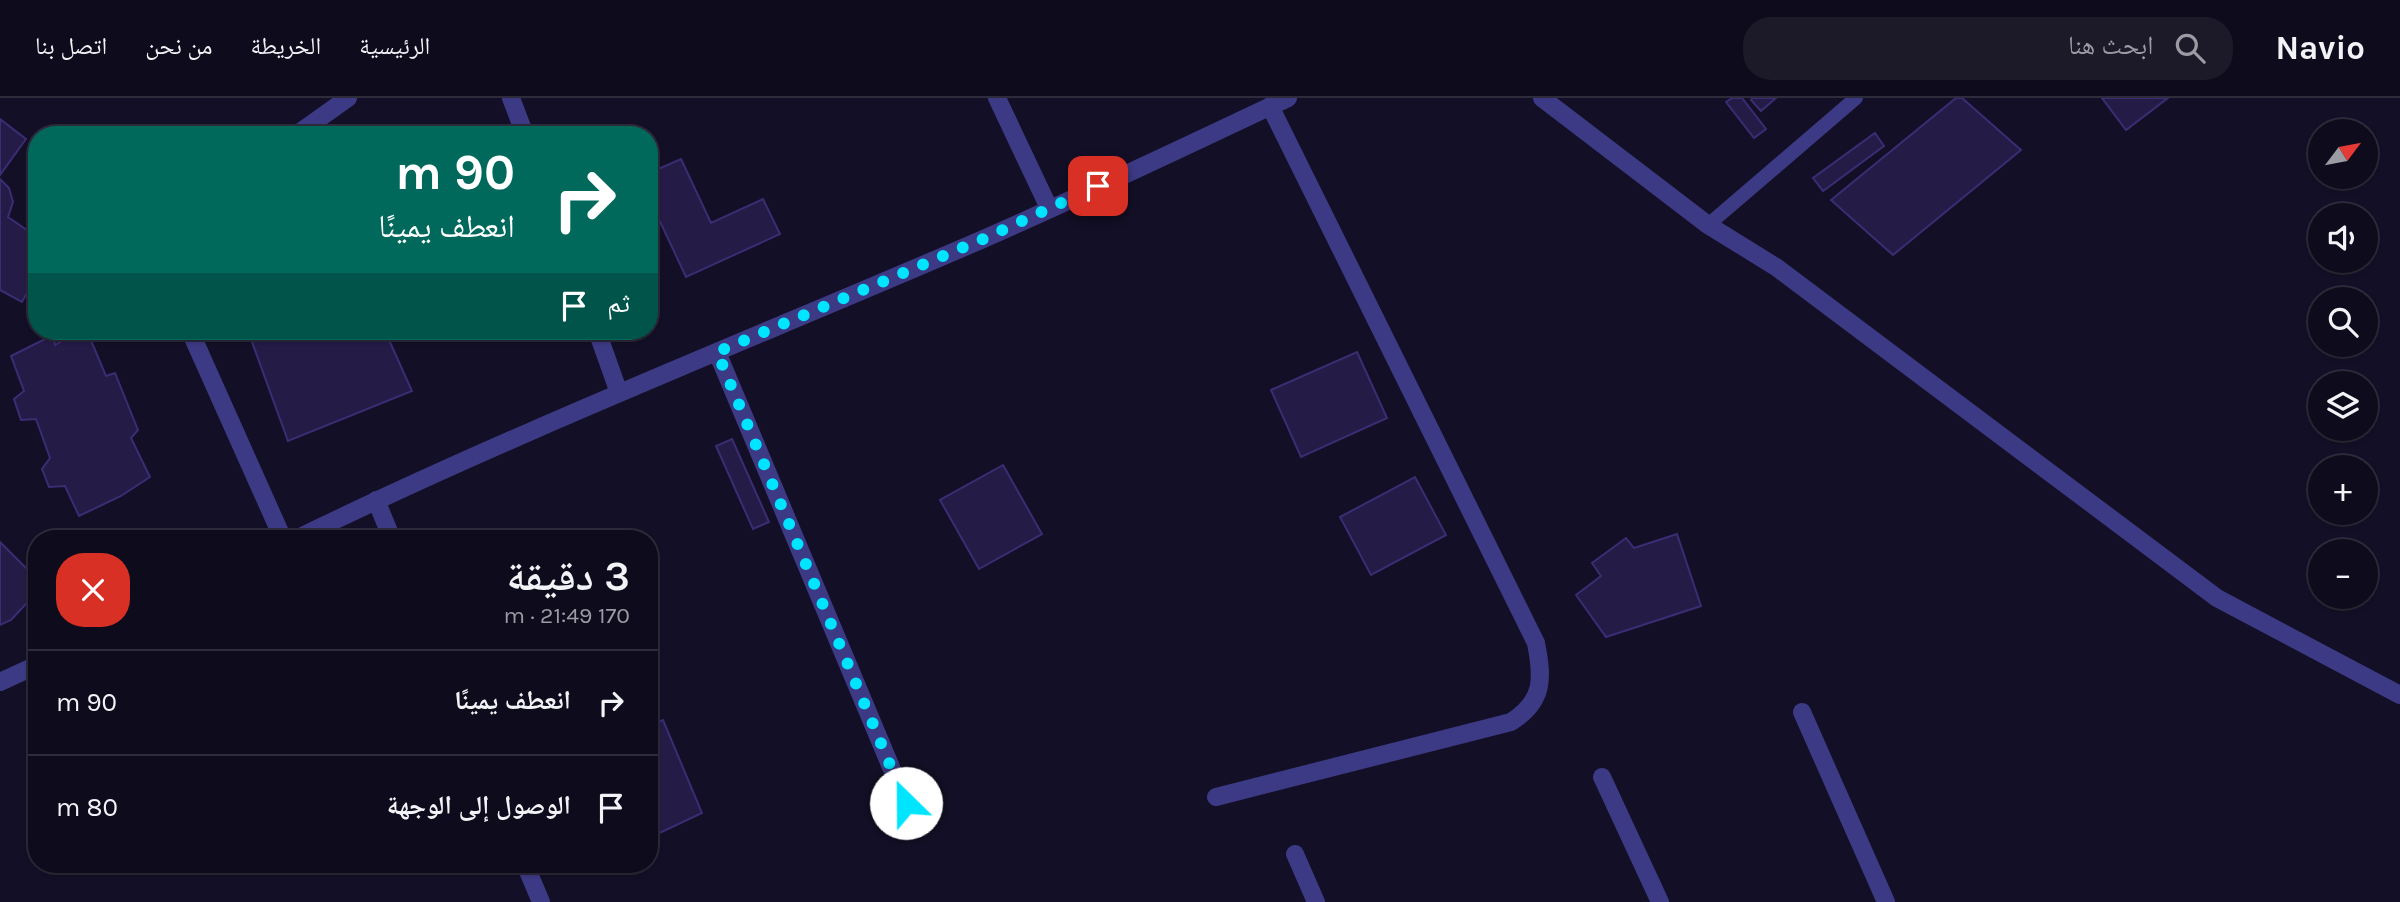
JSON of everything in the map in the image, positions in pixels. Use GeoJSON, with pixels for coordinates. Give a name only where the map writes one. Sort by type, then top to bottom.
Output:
{"type":"FeatureCollection","features":[{"type":"Feature","properties":{"kind":"street"},"geometry":{"type":"LineString","coordinates":[[309,126],[348,98]]}},
{"type":"Feature","properties":{"kind":"street"},"geometry":{"type":"LineString","coordinates":[[511,98],[521,126]]}},
{"type":"Feature","properties":{"kind":"street"},"geometry":{"type":"LineString","coordinates":[[997,98],[1049,208]]}},
{"type":"Feature","properties":{"kind":"street"},"geometry":{"type":"LineString","coordinates":[[314,530],[376,500],[619,393],[983,239],[1288,98]]}},
{"type":"Feature","properties":{"kind":"street"},"geometry":{"type":"LineString","coordinates":[[1542,98],[1708,225],[1776,267],[2217,598],[2400,695]]}},
{"type":"Feature","properties":{"kind":"street"},"geometry":{"type":"LineString","coordinates":[[1216,797],[1511,722],[1527,712],[1537,695],[1541,678],[1536,643],[1270,106]]}},
{"type":"Feature","properties":{"kind":"street"},"geometry":{"type":"LineString","coordinates":[[194,340],[279,530]]}},
{"type":"Feature","properties":{"kind":"street"},"geometry":{"type":"LineString","coordinates":[[600,340],[619,393]]}},
{"type":"Feature","properties":{"kind":"street"},"geometry":{"type":"LineString","coordinates":[[717,352],[906,803]]}},
{"type":"Feature","properties":{"kind":"street"},"geometry":{"type":"LineString","coordinates":[[376,500],[388,530]]}},
{"type":"Feature","properties":{"kind":"street"},"geometry":{"type":"LineString","coordinates":[[0,682],[28,669]]}},
{"type":"Feature","properties":{"kind":"street"},"geometry":{"type":"LineString","coordinates":[[1802,712],[1886,902]]}},
{"type":"Feature","properties":{"kind":"street"},"geometry":{"type":"LineString","coordinates":[[1602,778],[1660,902]]}},
{"type":"Feature","properties":{"kind":"street"},"geometry":{"type":"LineString","coordinates":[[1295,854],[1316,902]]}},
{"type":"Feature","properties":{"kind":"street"},"geometry":{"type":"LineString","coordinates":[[529,873],[541,902]]}},
{"type":"Feature","properties":{"kind":"lane"},"geometry":{"type":"LineString","coordinates":[[1708,225],[1856,98]]}},
{"type":"Feature","properties":{"kind":"building"},"geometry":{"type":"Polygon","coordinates":[[[1732,98],[1742,98],[1766,129],[1754,138],[1726,102],[1732,98]]]}},
{"type":"Feature","properties":{"kind":"building"},"geometry":{"type":"Polygon","coordinates":[[[1752,98],[1776,98],[1761,111],[1752,98]]]}},
{"type":"Feature","properties":{"kind":"building"},"geometry":{"type":"Polygon","coordinates":[[[1956,98],[1962,98],[2021,150],[1893,255],[1831,200],[1956,98]]]}},
{"type":"Feature","properties":{"kind":"building"},"geometry":{"type":"Polygon","coordinates":[[[2102,98],[2168,98],[2126,130],[2102,98]]]}},
{"type":"Feature","properties":{"kind":"building"},"geometry":{"type":"Polygon","coordinates":[[[0,119],[26,139],[0,175],[0,119]]]}},
{"type":"Feature","properties":{"kind":"building"},"geometry":{"type":"Polygon","coordinates":[[[1875,133],[1884,146],[1823,191],[1813,178],[1875,133]]]}},
{"type":"Feature","properties":{"kind":"building"},"geometry":{"type":"Polygon","coordinates":[[[681,159],[711,223],[763,199],[780,234],[686,277],[658,217],[658,169],[681,159]]]}},
{"type":"Feature","properties":{"kind":"building"},"geometry":{"type":"Polygon","coordinates":[[[0,179],[9,188],[13,202],[8,217],[28,231],[28,291],[22,302],[0,290],[0,179]]]}},
{"type":"Feature","properties":{"kind":"building"},"geometry":{"type":"Polygon","coordinates":[[[43,340],[54,340],[55,345],[64,340],[91,340],[106,376],[115,373],[138,430],[131,438],[150,477],[121,496],[79,516],[65,486],[49,487],[42,469],[50,458],[36,419],[21,420],[14,399],[24,391],[11,356],[43,340]]]}},
{"type":"Feature","properties":{"kind":"building"},"geometry":{"type":"Polygon","coordinates":[[[251,340],[389,340],[412,391],[288,441],[251,340]]]}},
{"type":"Feature","properties":{"kind":"building"},"geometry":{"type":"Polygon","coordinates":[[[1357,352],[1387,418],[1301,457],[1271,390],[1357,352]]]}},
{"type":"Feature","properties":{"kind":"building"},"geometry":{"type":"Polygon","coordinates":[[[732,439],[769,522],[753,529],[716,446],[732,439]]]}},
{"type":"Feature","properties":{"kind":"building"},"geometry":{"type":"Polygon","coordinates":[[[1003,465],[1042,534],[979,569],[940,500],[1003,465]]]}},
{"type":"Feature","properties":{"kind":"building"},"geometry":{"type":"Polygon","coordinates":[[[1415,477],[1446,535],[1371,575],[1340,517],[1415,477]]]}},
{"type":"Feature","properties":{"kind":"building"},"geometry":{"type":"Polygon","coordinates":[[[1677,534],[1701,606],[1606,637],[1576,595],[1601,576],[1592,563],[1626,538],[1634,548],[1677,534]]]}},
{"type":"Feature","properties":{"kind":"building"},"geometry":{"type":"Polygon","coordinates":[[[0,542],[28,570],[28,602],[11,620],[0,625],[0,542]]]}},
{"type":"Feature","properties":{"kind":"building"},"geometry":{"type":"Polygon","coordinates":[[[663,720],[702,813],[658,834],[658,722],[663,720]]]}},
{"type":"Feature","properties":{"kind":"route"},"geometry":{"type":"LineString","coordinates":[[906,803],[717,352],[983,239],[1098,186]]}}]}
